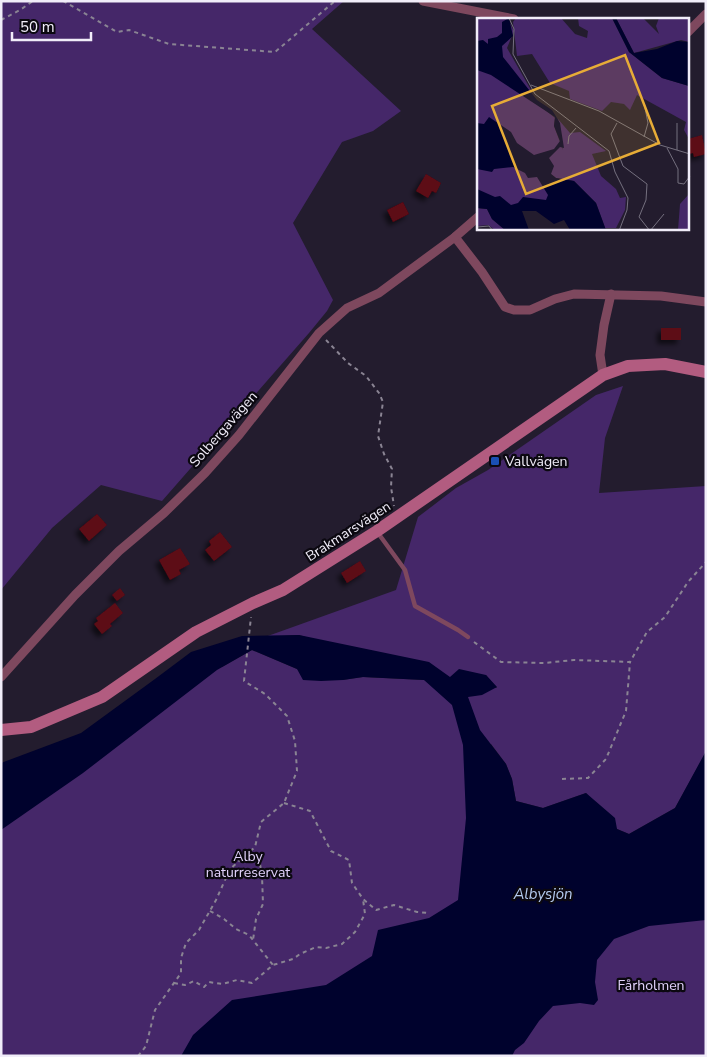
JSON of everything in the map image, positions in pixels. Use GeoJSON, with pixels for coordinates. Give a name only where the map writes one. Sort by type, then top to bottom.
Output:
{"type":"FeatureCollection","features":[{"type":"Feature","properties":{"kind":"street"},"geometry":{"type":"LineString","coordinates":[[423,1],[509,18]]}},
{"type":"Feature","properties":{"kind":"street"},"geometry":{"type":"LineString","coordinates":[[690,30],[706,14]]}},
{"type":"Feature","properties":{"kind":"street","name":"Solbergavägen"},"geometry":{"type":"LineString","coordinates":[[1,677],[75,595],[119,551],[164,513],[205,472],[239,435],[319,332],[347,308],[379,292],[455,237],[477,218]]}},
{"type":"Feature","properties":{"kind":"street"},"geometry":{"type":"LineString","coordinates":[[455,237],[482,272],[505,307],[514,310],[530,310],[555,299],[574,294],[660,296],[706,302]]}},
{"type":"Feature","properties":{"kind":"street"},"geometry":{"type":"LineString","coordinates":[[603,375],[600,355],[611,294]]}},
{"type":"Feature","properties":{"kind":"street","name":"Brakmarsvägen"},"geometry":{"type":"LineString","coordinates":[[1,730],[31,727],[102,697],[196,632],[283,590],[377,531],[603,375],[628,366],[665,364],[706,372]]}},
{"type":"Feature","properties":{"kind":"lane"},"geometry":{"type":"LineString","coordinates":[[377,531],[405,570],[415,606],[458,630],[468,638]]}},
{"type":"Feature","properties":{"kind":"path"},"geometry":{"type":"LineString","coordinates":[[1,20],[33,1]]}},
{"type":"Feature","properties":{"kind":"path"},"geometry":{"type":"LineString","coordinates":[[63,1],[117,32],[129,30],[169,44],[275,52],[335,1]]}},
{"type":"Feature","properties":{"kind":"path"},"geometry":{"type":"LineString","coordinates":[[319,332],[348,362],[366,376],[379,393],[383,402],[378,436],[384,454],[392,469],[391,487],[397,518]]}},
{"type":"Feature","properties":{"kind":"path"},"geometry":{"type":"LineString","coordinates":[[562,779],[588,778],[606,759],[626,711],[630,662],[647,632],[665,618],[688,582],[706,562]]}},
{"type":"Feature","properties":{"kind":"path"},"geometry":{"type":"LineString","coordinates":[[138,1056],[146,1046],[155,1010],[181,973],[181,958],[186,943],[199,930],[230,869],[256,848],[261,822],[284,803],[297,771],[295,741],[287,716],[266,694],[244,680],[252,611]]}},
{"type":"Feature","properties":{"kind":"path"},"geometry":{"type":"LineString","coordinates":[[468,638],[501,662],[544,663],[574,660],[630,662]]}},
{"type":"Feature","properties":{"kind":"path"},"geometry":{"type":"LineString","coordinates":[[284,803],[310,810],[331,851],[349,860],[352,883],[363,899],[376,910],[394,904],[417,912],[428,913]]}},
{"type":"Feature","properties":{"kind":"path"},"geometry":{"type":"LineString","coordinates":[[249,853],[260,864],[262,876],[263,904],[256,919],[253,940]]}},
{"type":"Feature","properties":{"kind":"path"},"geometry":{"type":"LineString","coordinates":[[174,983],[184,986],[194,981],[204,987],[209,982],[222,984],[237,980],[252,983],[273,965],[293,959],[316,947],[326,948],[342,944],[355,932],[365,914],[363,899]]}},
{"type":"Feature","properties":{"kind":"path"},"geometry":{"type":"LineString","coordinates":[[210,911],[224,918],[236,929],[249,935],[273,965]]}},
{"type":"Feature","properties":{"kind":"green space"},"geometry":{"type":"Polygon","coordinates":[[[1,1],[344,1],[312,29],[401,111],[373,131],[342,142],[293,223],[333,300],[327,311],[309,333],[162,501],[101,485],[52,528],[1,590],[1,1]]]}},
{"type":"Feature","properties":{"kind":"green space","name":"Alby naturreservat"},"geometry":{"type":"Polygon","coordinates":[[[623,386],[605,438],[599,493],[706,486],[706,752],[675,808],[629,834],[617,829],[586,793],[543,808],[516,801],[512,779],[506,764],[491,744],[492,869],[706,857],[706,1056],[1,1056],[1,760],[19,791],[197,664],[222,667],[252,650],[321,680],[363,677],[424,680],[497,688],[486,675],[450,678],[299,635],[265,637],[396,590],[418,517],[456,488],[488,470],[596,395],[623,386]]]}},
{"type":"Feature","properties":{"kind":"water","name":"Albysjön"},"geometry":{"type":"Polygon","coordinates":[[[299,635],[429,662],[450,677],[459,669],[486,675],[497,687],[482,695],[468,697],[480,730],[506,764],[512,779],[516,801],[543,808],[586,793],[615,818],[617,829],[629,834],[675,808],[706,751],[706,920],[649,926],[614,939],[597,960],[595,982],[598,1000],[594,1005],[580,1003],[553,1006],[512,1056],[181,1056],[193,1035],[232,1000],[326,985],[372,956],[378,930],[429,918],[458,900],[466,818],[463,745],[452,705],[424,680],[363,677],[343,680],[303,680],[297,669],[252,650],[217,670],[83,773],[1,830],[1,763],[81,733],[191,652],[242,636],[299,635]]]}},
{"type":"Feature","properties":{"kind":"building"},"geometry":{"type":"Polygon","coordinates":[[[702,135],[706,154],[694,157],[693,153],[690,154],[690,138],[702,135]]]}},
{"type":"Feature","properties":{"kind":"building"},"geometry":{"type":"Polygon","coordinates":[[[426,174],[441,183],[436,193],[432,191],[428,198],[416,191],[426,174]]]}},
{"type":"Feature","properties":{"kind":"building"},"geometry":{"type":"Polygon","coordinates":[[[403,202],[409,214],[393,222],[387,210],[403,202]]]}},
{"type":"Feature","properties":{"kind":"building"},"geometry":{"type":"Polygon","coordinates":[[[661,328],[681,328],[681,340],[661,340],[661,328]]]}},
{"type":"Feature","properties":{"kind":"building"},"geometry":{"type":"Polygon","coordinates":[[[97,514],[107,525],[89,541],[79,529],[97,514]]]}},
{"type":"Feature","properties":{"kind":"building"},"geometry":{"type":"Polygon","coordinates":[[[220,532],[232,547],[214,561],[205,550],[211,545],[209,541],[220,532]]]}},
{"type":"Feature","properties":{"kind":"building"},"geometry":{"type":"Polygon","coordinates":[[[180,548],[190,564],[179,570],[181,574],[170,580],[159,560],[180,548]]]}},
{"type":"Feature","properties":{"kind":"building"},"geometry":{"type":"Polygon","coordinates":[[[360,561],[366,571],[347,583],[341,573],[360,561]]]}},
{"type":"Feature","properties":{"kind":"building"},"geometry":{"type":"Polygon","coordinates":[[[120,588],[125,595],[117,601],[112,595],[120,588]]]}},
{"type":"Feature","properties":{"kind":"building"},"geometry":{"type":"Polygon","coordinates":[[[115,603],[123,613],[102,634],[94,624],[98,621],[96,618],[115,603]]]}},
{"type":"Feature","properties":{"kind":"place","name":"Vallvägen"},"geometry":{"type":"Point","coordinates":[495,461]}},
{"type":"Feature","properties":{"kind":"park label","name":"Fårholmen"},"geometry":{"type":"Point","coordinates":[651,985]}}]}
